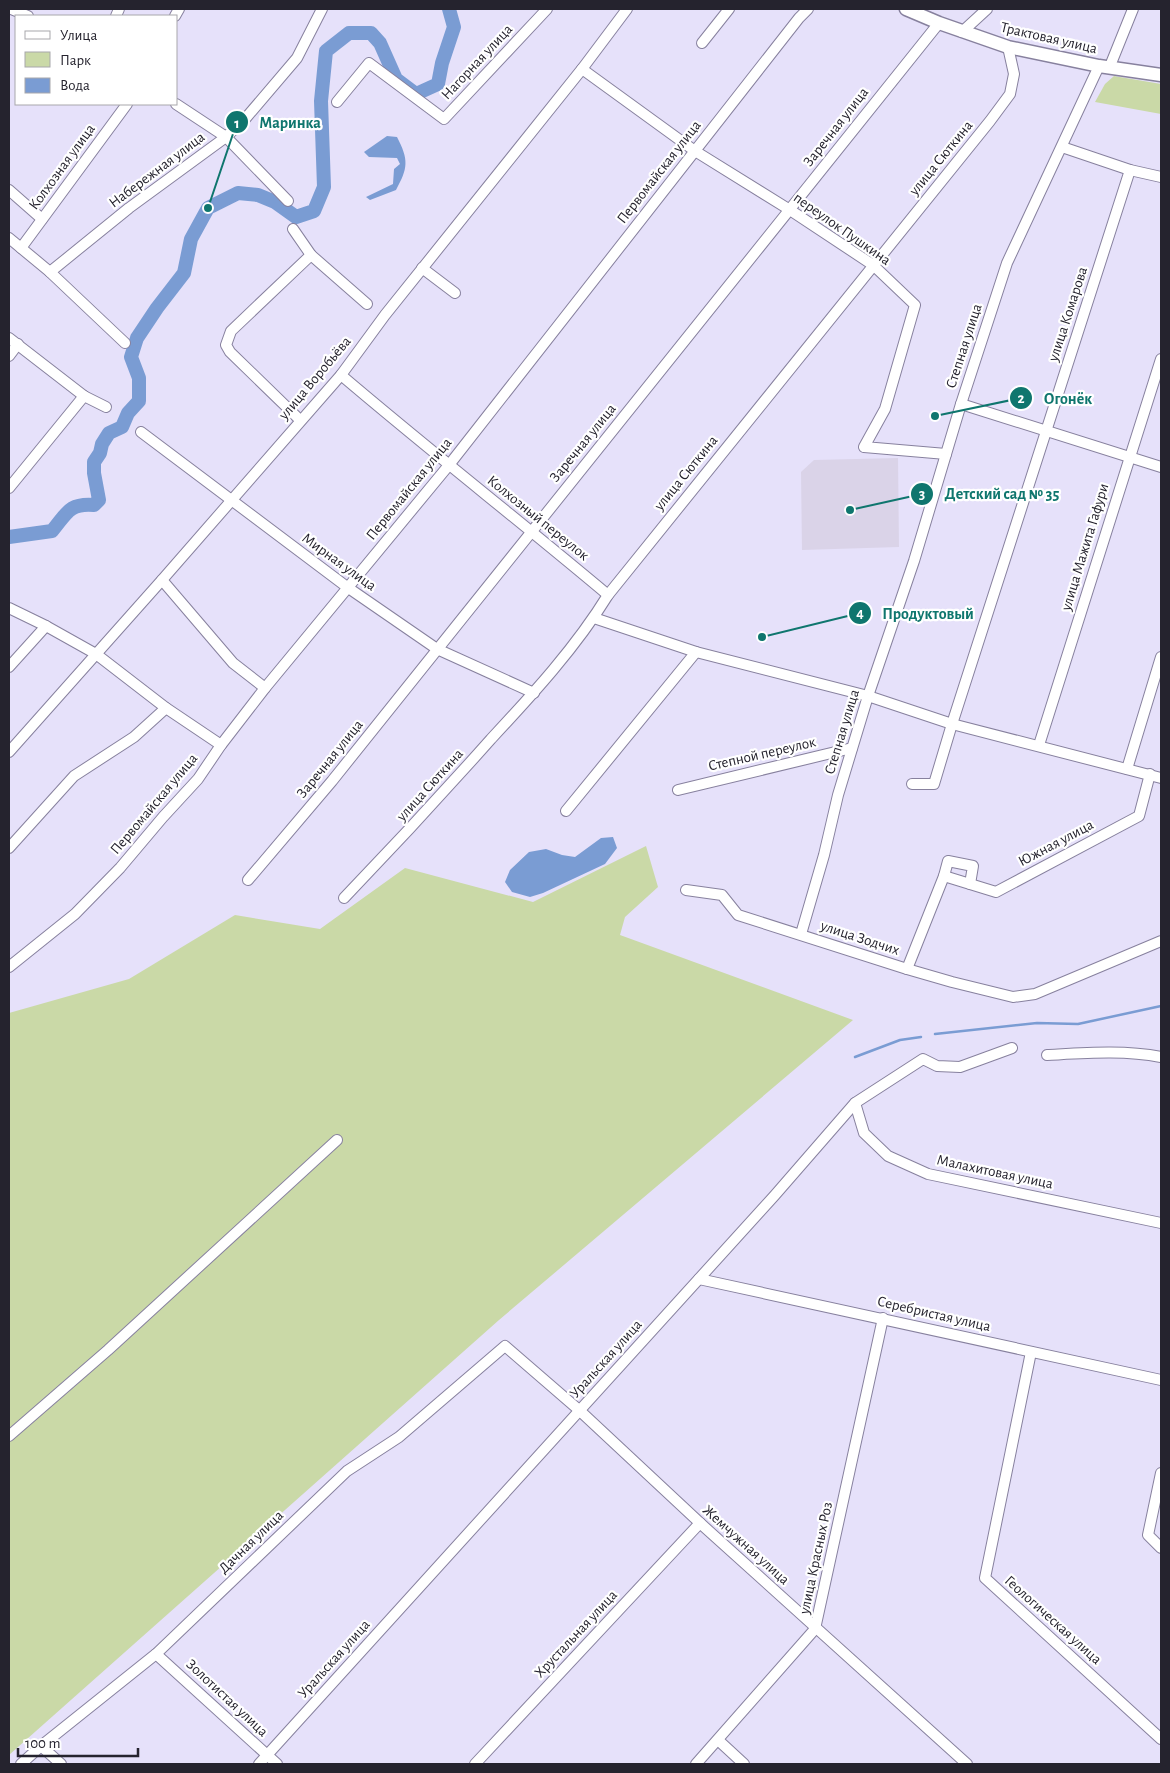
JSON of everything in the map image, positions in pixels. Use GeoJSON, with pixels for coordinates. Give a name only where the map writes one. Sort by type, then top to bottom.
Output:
{"type":"FeatureCollection","features":[{"type":"Feature","properties":{"kind":"main road","name":"Трактовая улица"},"geometry":{"type":"LineString","coordinates":[[906,9],[962,32],[1008,47],[1161,75]]}},
{"type":"Feature","properties":{"kind":"street"},"geometry":{"type":"LineString","coordinates":[[11,9],[26,15]]}},
{"type":"Feature","properties":{"kind":"street","name":"Набережная улица"},"geometry":{"type":"LineString","coordinates":[[50,272],[128,208],[226,137],[245,119],[296,58],[322,9]]}},
{"type":"Feature","properties":{"kind":"street","name":"улица Воробьёва"},"geometry":{"type":"LineString","coordinates":[[9,752],[341,375],[385,315],[627,9]]}},
{"type":"Feature","properties":{"kind":"street"},"geometry":{"type":"LineString","coordinates":[[702,43],[729,9]]}},
{"type":"Feature","properties":{"kind":"street","name":"Первомайская улица"},"geometry":{"type":"LineString","coordinates":[[9,967],[75,914],[120,868],[198,779],[221,745],[265,688],[449,465],[799,18],[808,9]]}},
{"type":"Feature","properties":{"kind":"street"},"geometry":{"type":"LineString","coordinates":[[962,32],[988,9]]}},
{"type":"Feature","properties":{"kind":"street"},"geometry":{"type":"LineString","coordinates":[[1105,66],[1133,9]]}},
{"type":"Feature","properties":{"kind":"street","name":"Нагорная улица"},"geometry":{"type":"LineString","coordinates":[[337,102],[369,63],[444,118],[545,10]]}},
{"type":"Feature","properties":{"kind":"street","name":"Заречная улица"},"geometry":{"type":"LineString","coordinates":[[248,880],[332,781],[939,23]]}},
{"type":"Feature","properties":{"kind":"street","name":"улица Сюткина"},"geometry":{"type":"LineString","coordinates":[[344,898],[404,836],[534,693],[594,618],[608,595],[1010,94],[1014,74],[1008,47]]}},
{"type":"Feature","properties":{"kind":"street","name":"Степная улица"},"geometry":{"type":"LineString","coordinates":[[801,934],[852,748],[914,561],[961,404],[1007,263],[1062,147],[1105,66]]}},
{"type":"Feature","properties":{"kind":"street","name":"переулок Пушкина"},"geometry":{"type":"LineString","coordinates":[[582,68],[695,151],[790,210],[873,265],[915,305],[885,409],[864,447],[946,454]]}},
{"type":"Feature","properties":{"kind":"street","name":"Колхозная улица"},"geometry":{"type":"LineString","coordinates":[[21,248],[126,105]]}},
{"type":"Feature","properties":{"kind":"street"},"geometry":{"type":"LineString","coordinates":[[178,105],[226,137],[288,201]]}},
{"type":"Feature","properties":{"kind":"street"},"geometry":{"type":"LineString","coordinates":[[1062,147],[1130,170],[1161,177]]}},
{"type":"Feature","properties":{"kind":"street","name":"улица Комарова"},"geometry":{"type":"LineString","coordinates":[[912,784],[934,784],[1130,170]]}},
{"type":"Feature","properties":{"kind":"street"},"geometry":{"type":"LineString","coordinates":[[9,190],[42,219]]}},
{"type":"Feature","properties":{"kind":"street"},"geometry":{"type":"LineString","coordinates":[[292,230],[311,255],[367,304]]}},
{"type":"Feature","properties":{"kind":"street"},"geometry":{"type":"LineString","coordinates":[[9,238],[50,272],[125,343]]}},
{"type":"Feature","properties":{"kind":"street"},"geometry":{"type":"LineString","coordinates":[[300,420],[230,352],[226,345],[231,331],[311,255]]}},
{"type":"Feature","properties":{"kind":"street"},"geometry":{"type":"LineString","coordinates":[[422,268],[455,294]]}},
{"type":"Feature","properties":{"kind":"street"},"geometry":{"type":"LineString","coordinates":[[9,338],[84,396],[106,407]]}},
{"type":"Feature","properties":{"kind":"street"},"geometry":{"type":"LineString","coordinates":[[9,356],[18,344]]}},
{"type":"Feature","properties":{"kind":"street","name":"улица Мажита Гафури"},"geometry":{"type":"LineString","coordinates":[[1039,745],[1161,359]]}},
{"type":"Feature","properties":{"kind":"street","name":"Колхозный переулок"},"geometry":{"type":"LineString","coordinates":[[341,375],[449,465],[532,530],[608,595]]}},
{"type":"Feature","properties":{"kind":"street"},"geometry":{"type":"LineString","coordinates":[[9,488],[84,396]]}},
{"type":"Feature","properties":{"kind":"street"},"geometry":{"type":"LineString","coordinates":[[961,404],[1161,467]]}},
{"type":"Feature","properties":{"kind":"street","name":"Мирная улица"},"geometry":{"type":"LineString","coordinates":[[141,432],[347,588],[437,649],[534,693]]}},
{"type":"Feature","properties":{"kind":"street"},"geometry":{"type":"LineString","coordinates":[[162,580],[233,663],[265,688]]}},
{"type":"Feature","properties":{"kind":"street"},"geometry":{"type":"LineString","coordinates":[[9,608],[96,654],[166,708],[221,745]]}},
{"type":"Feature","properties":{"kind":"street"},"geometry":{"type":"LineString","coordinates":[[594,618],[696,652],[868,696],[952,724],[1161,778]]}},
{"type":"Feature","properties":{"kind":"street"},"geometry":{"type":"LineString","coordinates":[[9,667],[46,626]]}},
{"type":"Feature","properties":{"kind":"street"},"geometry":{"type":"LineString","coordinates":[[566,811],[696,652]]}},
{"type":"Feature","properties":{"kind":"street"},"geometry":{"type":"LineString","coordinates":[[1127,769],[1161,658]]}},
{"type":"Feature","properties":{"kind":"street"},"geometry":{"type":"LineString","coordinates":[[9,848],[74,776],[134,737],[166,708]]}},
{"type":"Feature","properties":{"kind":"street","name":"Степной переулок"},"geometry":{"type":"LineString","coordinates":[[678,790],[852,748]]}},
{"type":"Feature","properties":{"kind":"street","name":"Южная улица"},"geometry":{"type":"LineString","coordinates":[[944,876],[996,892],[1139,816],[1150,774]]}},
{"type":"Feature","properties":{"kind":"street"},"geometry":{"type":"LineString","coordinates":[[907,970],[944,876],[948,861],[974,866],[970,884]]}},
{"type":"Feature","properties":{"kind":"street","name":"улица Зодчих"},"geometry":{"type":"LineString","coordinates":[[686,890],[722,895],[738,915],[907,970],[1013,997],[1035,994],[1161,941]]}},
{"type":"Feature","properties":{"kind":"street","name":"Уральская улица"},"geometry":{"type":"LineString","coordinates":[[260,1764],[796,1172],[855,1103],[923,1059],[937,1066],[960,1067],[1012,1048]]}},
{"type":"Feature","properties":{"kind":"street"},"geometry":{"type":"LineString","coordinates":[[1048,1055],[1102,1052],[1142,1053],[1161,1057]]}},
{"type":"Feature","properties":{"kind":"street","name":"Малахитовая улица"},"geometry":{"type":"LineString","coordinates":[[855,1103],[864,1133],[888,1156],[928,1174],[1161,1222]]}},
{"type":"Feature","properties":{"kind":"street"},"geometry":{"type":"LineString","coordinates":[[9,1436],[104,1353],[337,1140]]}},
{"type":"Feature","properties":{"kind":"street","name":"Серебристая улица"},"geometry":{"type":"LineString","coordinates":[[700,1278],[1161,1380]]}},
{"type":"Feature","properties":{"kind":"street","name":"улица Красных Роз"},"geometry":{"type":"LineString","coordinates":[[696,1764],[815,1629],[884,1318]]}},
{"type":"Feature","properties":{"kind":"street","name":"Жемчужная улица"},"geometry":{"type":"LineString","coordinates":[[505,1346],[579,1410],[815,1629],[967,1764]]}},
{"type":"Feature","properties":{"kind":"street","name":"Дачная улица"},"geometry":{"type":"LineString","coordinates":[[21,1764],[156,1654],[347,1471],[399,1437],[505,1346]]}},
{"type":"Feature","properties":{"kind":"street","name":"Геологическая улица"},"geometry":{"type":"LineString","coordinates":[[1031,1352],[985,1578],[1161,1739]]}},
{"type":"Feature","properties":{"kind":"street"},"geometry":{"type":"LineString","coordinates":[[1161,1473],[1148,1535],[1161,1548]]}},
{"type":"Feature","properties":{"kind":"street","name":"Хрустальная улица"},"geometry":{"type":"LineString","coordinates":[[475,1764],[700,1523]]}},
{"type":"Feature","properties":{"kind":"street","name":"Золотистая улица"},"geometry":{"type":"LineString","coordinates":[[156,1654],[277,1764]]}},
{"type":"Feature","properties":{"kind":"street"},"geometry":{"type":"LineString","coordinates":[[718,1740],[744,1764]]}},
{"type":"Feature","properties":{"kind":"street"},"geometry":{"type":"LineString","coordinates":[[42,1746],[61,1764]]}},
{"type":"Feature","properties":{"kind":"shaded area"},"geometry":{"type":"Polygon","coordinates":[[[898,458],[899,547],[802,550],[801,472],[814,460],[898,458]]]}},
{"type":"Feature","properties":{"kind":"green space"},"geometry":{"type":"Polygon","coordinates":[[[1114,76],[1161,84],[1161,114],[1095,102],[1105,84],[1114,76]]]}},
{"type":"Feature","properties":{"kind":"green space"},"geometry":{"type":"Polygon","coordinates":[[[646,846],[658,887],[625,917],[620,935],[853,1020],[499,1320],[9,1755],[9,1013],[129,979],[235,915],[320,929],[405,868],[533,902],[646,846]]]}},
{"type":"Feature","properties":{"kind":"water"},"geometry":{"type":"Polygon","coordinates":[[[387,136],[397,137],[404,152],[405,170],[396,190],[370,200],[366,197],[393,184],[394,169],[400,164],[397,158],[369,157],[364,152],[387,136]]]}},
{"type":"Feature","properties":{"kind":"water"},"geometry":{"type":"Polygon","coordinates":[[[613,837],[617,848],[605,864],[543,893],[530,897],[512,892],[505,882],[510,870],[529,852],[546,849],[562,855],[575,857],[601,838],[613,837]]]}},
{"type":"Feature","properties":{"kind":"waterway"},"geometry":{"type":"LineString","coordinates":[[9,537],[52,531],[69,510],[79,506],[94,505],[99,500],[94,462],[109,433],[122,427],[128,413],[139,401],[139,378],[131,357],[137,338],[184,273],[191,239],[208,208],[238,193],[258,195],[275,202],[296,217],[314,211],[324,187],[321,101],[326,51],[349,33],[371,33],[380,43],[396,79],[416,94],[438,84],[442,63],[454,27],[449,9]]}},
{"type":"Feature","properties":{"kind":"waterway"},"geometry":{"type":"LineString","coordinates":[[935,1034],[1037,1023],[1078,1024],[1161,1006]]}},
{"type":"Feature","properties":{"kind":"waterway"},"geometry":{"type":"LineString","coordinates":[[855,1057],[900,1040],[921,1037]]}},
{"type":"Feature","properties":{"kind":"place","name":"Маринка"},"geometry":{"type":"Point","coordinates":[208,208]}},
{"type":"Feature","properties":{"kind":"place","name":"Огонёк"},"geometry":{"type":"Point","coordinates":[935,416]}},
{"type":"Feature","properties":{"kind":"place","name":"Детский сад № 35"},"geometry":{"type":"Point","coordinates":[850,510]}},
{"type":"Feature","properties":{"kind":"place","name":"Продуктовый"},"geometry":{"type":"Point","coordinates":[762,637]}}]}
